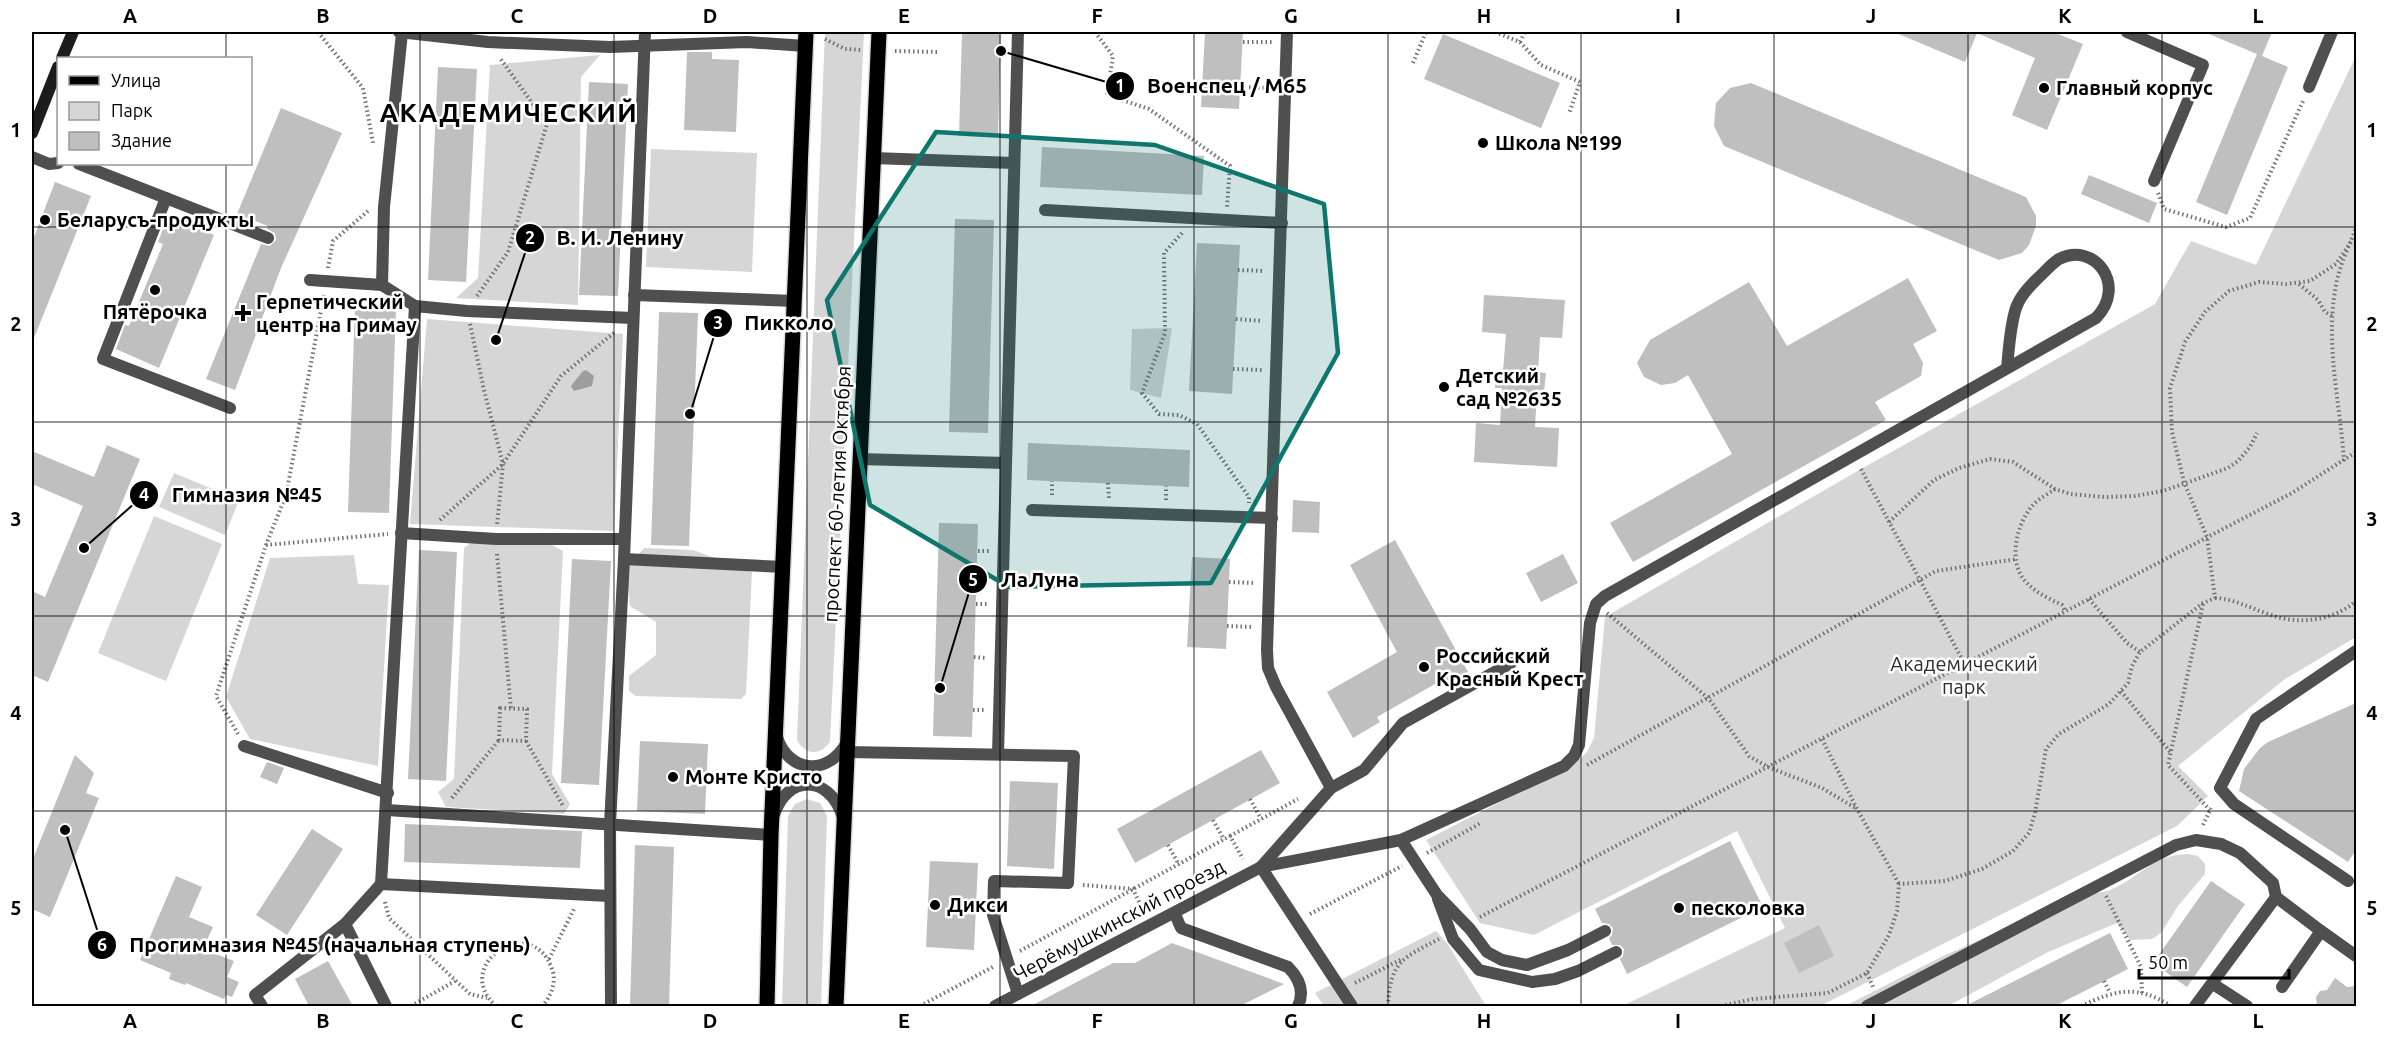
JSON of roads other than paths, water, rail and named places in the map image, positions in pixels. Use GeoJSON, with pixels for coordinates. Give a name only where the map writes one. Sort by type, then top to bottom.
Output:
{"type":"FeatureCollection","features":[{"type":"Feature","properties":{"kind":"main road","name":"проспект 60-летия Октября"},"geometry":{"type":"LineString","coordinates":[[836,1006],[879,32]]}},
{"type":"Feature","properties":{"kind":"main road"},"geometry":{"type":"LineString","coordinates":[[767,1006],[771,835],[806,39]]}},
{"type":"Feature","properties":{"kind":"street"},"geometry":{"type":"LineString","coordinates":[[62,57],[73,32]]}},
{"type":"Feature","properties":{"kind":"street"},"geometry":{"type":"LineString","coordinates":[[382,285],[384,207],[400,32],[488,42],[645,47],[806,39]]}},
{"type":"Feature","properties":{"kind":"street"},"geometry":{"type":"LineString","coordinates":[[611,1006],[610,824],[624,559],[645,32]]}},
{"type":"Feature","properties":{"kind":"street"},"geometry":{"type":"LineString","coordinates":[[998,754],[1018,32]]}},
{"type":"Feature","properties":{"kind":"street"},"geometry":{"type":"LineString","coordinates":[[2127,32],[2203,65],[2154,181]]}},
{"type":"Feature","properties":{"kind":"street"},"geometry":{"type":"LineString","coordinates":[[2309,87],[2332,32]]}},
{"type":"Feature","properties":{"kind":"street"},"geometry":{"type":"LineString","coordinates":[[1287,37],[1268,668],[1331,788]]}},
{"type":"Feature","properties":{"kind":"street"},"geometry":{"type":"LineString","coordinates":[[32,134],[57,70]]}},
{"type":"Feature","properties":{"kind":"street"},"geometry":{"type":"LineString","coordinates":[[32,158],[49,164],[57,163]]}},
{"type":"Feature","properties":{"kind":"street"},"geometry":{"type":"LineString","coordinates":[[873,158],[1014,163]]}},
{"type":"Feature","properties":{"kind":"street"},"geometry":{"type":"LineString","coordinates":[[82,165],[268,238]]}},
{"type":"Feature","properties":{"kind":"street"},"geometry":{"type":"LineString","coordinates":[[166,198],[103,359],[230,408]]}},
{"type":"Feature","properties":{"kind":"street"},"geometry":{"type":"LineString","coordinates":[[1045,210],[1282,223]]}},
{"type":"Feature","properties":{"kind":"street"},"geometry":{"type":"LineString","coordinates":[[1256,870],[1401,840],[1564,766],[1574,756],[1579,745],[1590,623],[1596,604],[1605,596],[2096,318],[2105,309],[2109,298],[2110,283],[2102,267],[2092,260],[2076,256],[2059,259],[2028,288],[2017,306],[2007,368]]}},
{"type":"Feature","properties":{"kind":"street"},"geometry":{"type":"LineString","coordinates":[[310,280],[327,276],[382,285],[415,306],[467,311],[633,318]]}},
{"type":"Feature","properties":{"kind":"street"},"geometry":{"type":"LineString","coordinates":[[634,295],[795,301]]}},
{"type":"Feature","properties":{"kind":"street"},"geometry":{"type":"LineString","coordinates":[[262,1006],[255,995],[345,924],[381,884],[415,306]]}},
{"type":"Feature","properties":{"kind":"street"},"geometry":{"type":"LineString","coordinates":[[859,459],[1006,463]]}},
{"type":"Feature","properties":{"kind":"street"},"geometry":{"type":"LineString","coordinates":[[1032,510],[1272,518]]}},
{"type":"Feature","properties":{"kind":"street"},"geometry":{"type":"LineString","coordinates":[[401,533],[496,539],[624,539]]}},
{"type":"Feature","properties":{"kind":"street"},"geometry":{"type":"LineString","coordinates":[[624,559],[784,567]]}},
{"type":"Feature","properties":{"kind":"street"},"geometry":{"type":"LineString","coordinates":[[2348,880],[2234,804],[2220,788],[2256,719],[2356,651]]}},
{"type":"Feature","properties":{"kind":"street"},"geometry":{"type":"LineString","coordinates":[[1256,870],[1331,788],[1364,770],[1403,723],[1511,663]]}},
{"type":"Feature","properties":{"kind":"street"},"geometry":{"type":"LineString","coordinates":[[777,737],[786,755],[795,762],[815,766],[834,759],[847,747],[1074,756],[1068,883],[994,881],[993,915],[1018,994]]}},
{"type":"Feature","properties":{"kind":"street"},"geometry":{"type":"LineString","coordinates":[[244,746],[388,793]]}},
{"type":"Feature","properties":{"kind":"street"},"geometry":{"type":"LineString","coordinates":[[773,817],[779,801],[791,789],[808,784],[825,788],[837,800],[843,816]]}},
{"type":"Feature","properties":{"kind":"street"},"geometry":{"type":"LineString","coordinates":[[387,810],[771,835]]}},
{"type":"Feature","properties":{"kind":"street"},"geometry":{"type":"LineString","coordinates":[[1401,840],[1437,895],[1470,929],[1487,952],[1502,960],[1527,965],[1568,950],[1605,931]]}},
{"type":"Feature","properties":{"kind":"street"},"geometry":{"type":"LineString","coordinates":[[1868,1006],[2176,845],[2196,840],[2221,844],[2240,853],[2273,882],[2276,897],[2356,956]]}},
{"type":"Feature","properties":{"kind":"street"},"geometry":{"type":"LineString","coordinates":[[1256,870],[1352,1006]]}},
{"type":"Feature","properties":{"kind":"street","name":"Черёмушкинский проезд"},"geometry":{"type":"LineString","coordinates":[[995,1006],[1256,870]]}},
{"type":"Feature","properties":{"kind":"street"},"geometry":{"type":"LineString","coordinates":[[381,884],[609,896]]}},
{"type":"Feature","properties":{"kind":"street"},"geometry":{"type":"LineString","coordinates":[[1437,895],[1450,933],[1479,970],[1533,982],[1562,977],[1616,952]]}},
{"type":"Feature","properties":{"kind":"street"},"geometry":{"type":"LineString","coordinates":[[2195,1006],[2276,897]]}},
{"type":"Feature","properties":{"kind":"street"},"geometry":{"type":"LineString","coordinates":[[1175,914],[1181,928],[1288,967],[1296,975],[1301,986],[1298,1006]]}},
{"type":"Feature","properties":{"kind":"street"},"geometry":{"type":"LineString","coordinates":[[345,924],[386,1006]]}},
{"type":"Feature","properties":{"kind":"street"},"geometry":{"type":"LineString","coordinates":[[2282,987],[2321,931]]}},
{"type":"Feature","properties":{"kind":"street"},"geometry":{"type":"LineString","coordinates":[[2213,984],[2247,1006]]}},
{"type":"Feature","properties":{"kind":"place","name":"Военспец / М65"},"geometry":{"type":"Point","coordinates":[1001,51]}},
{"type":"Feature","properties":{"kind":"place","name":"Главный корпус"},"geometry":{"type":"Point","coordinates":[2044,88]}},
{"type":"Feature","properties":{"kind":"place","name":"Школа №199"},"geometry":{"type":"Point","coordinates":[1483,143]}},
{"type":"Feature","properties":{"kind":"place","name":"Беларусъ-продукты"},"geometry":{"type":"Point","coordinates":[45,220]}},
{"type":"Feature","properties":{"kind":"place","name":"Пятёрочка"},"geometry":{"type":"Point","coordinates":[155,290]}},
{"type":"Feature","properties":{"kind":"place","name":"Герпетический центр на Гримау"},"geometry":{"type":"Point","coordinates":[243,313]}},
{"type":"Feature","properties":{"kind":"place","name":"В. И. Ленину"},"geometry":{"type":"Point","coordinates":[496,340]}},
{"type":"Feature","properties":{"kind":"place","name":"Детский сад №2635"},"geometry":{"type":"Point","coordinates":[1444,387]}},
{"type":"Feature","properties":{"kind":"place","name":"Пикколо"},"geometry":{"type":"Point","coordinates":[690,414]}},
{"type":"Feature","properties":{"kind":"place","name":"Гимназия №45"},"geometry":{"type":"Point","coordinates":[84,548]}},
{"type":"Feature","properties":{"kind":"place","name":"Российский Красный Крест"},"geometry":{"type":"Point","coordinates":[1424,667]}},
{"type":"Feature","properties":{"kind":"place","name":"ЛаЛуна"},"geometry":{"type":"Point","coordinates":[940,688]}},
{"type":"Feature","properties":{"kind":"place","name":"Монте Кристо"},"geometry":{"type":"Point","coordinates":[673,777]}},
{"type":"Feature","properties":{"kind":"place","name":"Прогимназия №45 (начальная ступень)"},"geometry":{"type":"Point","coordinates":[65,830]}},
{"type":"Feature","properties":{"kind":"place","name":"Дикси"},"geometry":{"type":"Point","coordinates":[935,905]}},
{"type":"Feature","properties":{"kind":"place","name":"песколовка"},"geometry":{"type":"Point","coordinates":[1679,908]}},
{"type":"Feature","properties":{"kind":"district","name":"АКАДЕМИЧЕСКИЙ"},"geometry":{"type":"Point","coordinates":[509,113]}},
{"type":"Feature","properties":{"kind":"park label","name":"Академический парк"},"geometry":{"type":"Point","coordinates":[1964,676]}}]}
